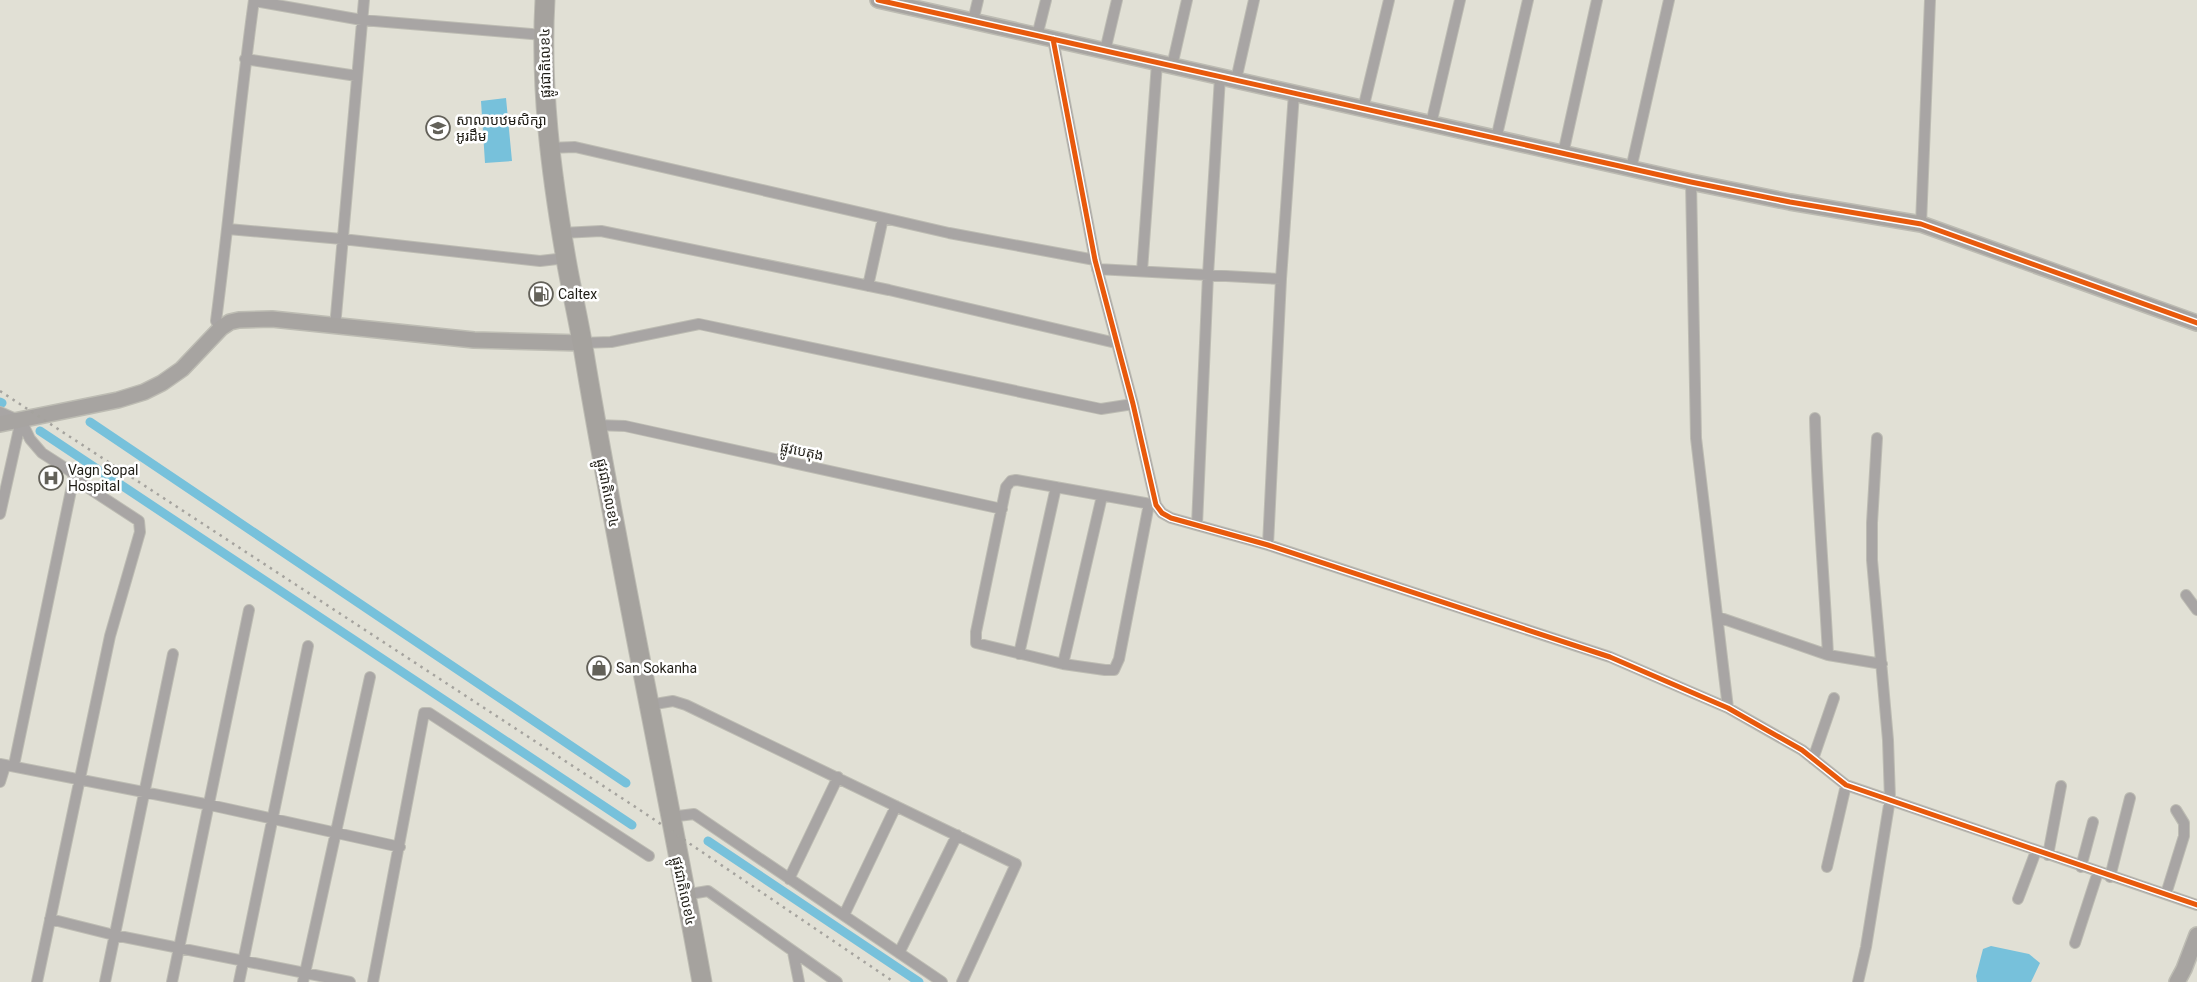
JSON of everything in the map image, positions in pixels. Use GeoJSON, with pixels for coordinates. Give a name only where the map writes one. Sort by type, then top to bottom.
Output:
{"type":"FeatureCollection","features":[{"type":"Feature","properties":{"kind":"highway","name":"ផ្លូវជាតិលេខ៤"},"geometry":{"type":"LineString","coordinates":[[545,0],[543,35],[549,148],[562,233],[595,425],[702,982]]}},
{"type":"Feature","properties":{"kind":"street"},"geometry":{"type":"LineString","coordinates":[[336,327],[342,239],[364,0]]}},
{"type":"Feature","properties":{"kind":"street"},"geometry":{"type":"LineString","coordinates":[[878,0],[910,4],[1054,40],[1691,182],[1790,202],[1921,224],[2197,323]]}},
{"type":"Feature","properties":{"kind":"street"},"geometry":{"type":"LineString","coordinates":[[973,21],[978,0]]}},
{"type":"Feature","properties":{"kind":"street"},"geometry":{"type":"LineString","coordinates":[[1038,36],[1046,0]]}},
{"type":"Feature","properties":{"kind":"street"},"geometry":{"type":"LineString","coordinates":[[1105,51],[1117,0]]}},
{"type":"Feature","properties":{"kind":"street"},"geometry":{"type":"LineString","coordinates":[[1172,66],[1187,0]]}},
{"type":"Feature","properties":{"kind":"street"},"geometry":{"type":"LineString","coordinates":[[1236,80],[1254,0]]}},
{"type":"Feature","properties":{"kind":"street"},"geometry":{"type":"LineString","coordinates":[[1363,109],[1390,0]]}},
{"type":"Feature","properties":{"kind":"street"},"geometry":{"type":"LineString","coordinates":[[1431,124],[1460,0]]}},
{"type":"Feature","properties":{"kind":"street"},"geometry":{"type":"LineString","coordinates":[[1496,139],[1528,0]]}},
{"type":"Feature","properties":{"kind":"street"},"geometry":{"type":"LineString","coordinates":[[1563,154],[1597,0]]}},
{"type":"Feature","properties":{"kind":"street"},"geometry":{"type":"LineString","coordinates":[[1631,169],[1669,0]]}},
{"type":"Feature","properties":{"kind":"street"},"geometry":{"type":"LineString","coordinates":[[1921,224],[1930,0]]}},
{"type":"Feature","properties":{"kind":"street"},"geometry":{"type":"LineString","coordinates":[[220,328],[216,321],[228,229],[245,59],[254,1],[362,20],[543,35]]}},
{"type":"Feature","properties":{"kind":"street"},"geometry":{"type":"LineString","coordinates":[[1054,40],[1096,265],[1133,404],[1152,504],[1114,670],[1063,664],[976,643],[1006,487],[1011,481],[1016,480],[1152,504],[1172,518],[1268,545],[1610,657],[1728,708],[1802,750],[1846,785],[2110,877],[2197,905]]}},
{"type":"Feature","properties":{"kind":"street"},"geometry":{"type":"LineString","coordinates":[[245,59],[357,76]]}},
{"type":"Feature","properties":{"kind":"street"},"geometry":{"type":"LineString","coordinates":[[1142,271],[1157,62]]}},
{"type":"Feature","properties":{"kind":"street"},"geometry":{"type":"LineString","coordinates":[[1197,525],[1208,274],[1220,77]]}},
{"type":"Feature","properties":{"kind":"street"},"geometry":{"type":"LineString","coordinates":[[1268,545],[1281,279],[1294,94]]}},
{"type":"Feature","properties":{"kind":"street"},"geometry":{"type":"LineString","coordinates":[[549,148],[576,147],[1096,265],[1142,271],[1281,279]]}},
{"type":"Feature","properties":{"kind":"street"},"geometry":{"type":"LineString","coordinates":[[1691,182],[1696,438],[1728,708]]}},
{"type":"Feature","properties":{"kind":"street"},"geometry":{"type":"LineString","coordinates":[[868,286],[883,218]]}},
{"type":"Feature","properties":{"kind":"street"},"geometry":{"type":"LineString","coordinates":[[228,229],[342,239],[540,261],[566,258]]}},
{"type":"Feature","properties":{"kind":"street"},"geometry":{"type":"LineString","coordinates":[[562,233],[601,231],[868,286],[1116,343]]}},
{"type":"Feature","properties":{"kind":"street"},"geometry":{"type":"LineString","coordinates":[[0,424],[118,400],[162,384],[182,369],[220,328],[230,322],[272,319],[474,340],[582,343],[611,342],[699,324],[1101,409],[1133,404]]}},
{"type":"Feature","properties":{"kind":"street"},"geometry":{"type":"LineString","coordinates":[[0,412],[20,420],[30,439],[42,453],[139,521],[140,532],[110,636],[37,982]]}},
{"type":"Feature","properties":{"kind":"street"},"geometry":{"type":"LineString","coordinates":[[1815,418],[1816,497],[1825,586],[1828,656]]}},
{"type":"Feature","properties":{"kind":"street"},"geometry":{"type":"LineString","coordinates":[[0,514],[20,420]]}},
{"type":"Feature","properties":{"kind":"street","name":"ផ្លូវបេតុង"},"geometry":{"type":"LineString","coordinates":[[595,425],[625,426],[1002,509]]}},
{"type":"Feature","properties":{"kind":"street"},"geometry":{"type":"LineString","coordinates":[[1858,982],[1866,947],[1890,799],[1889,747],[1872,560],[1872,523],[1877,438]]}},
{"type":"Feature","properties":{"kind":"street"},"geometry":{"type":"LineString","coordinates":[[0,782],[6,765],[74,476]]}},
{"type":"Feature","properties":{"kind":"street"},"geometry":{"type":"LineString","coordinates":[[1019,654],[1056,487]]}},
{"type":"Feature","properties":{"kind":"street"},"geometry":{"type":"LineString","coordinates":[[1063,664],[1102,496]]}},
{"type":"Feature","properties":{"kind":"street"},"geometry":{"type":"LineString","coordinates":[[2186,595],[2197,610]]}},
{"type":"Feature","properties":{"kind":"street"},"geometry":{"type":"LineString","coordinates":[[172,982],[250,610]]}},
{"type":"Feature","properties":{"kind":"street"},"geometry":{"type":"LineString","coordinates":[[1718,617],[1828,656],[1882,664]]}},
{"type":"Feature","properties":{"kind":"street"},"geometry":{"type":"LineString","coordinates":[[238,982],[308,646]]}},
{"type":"Feature","properties":{"kind":"street"},"geometry":{"type":"LineString","coordinates":[[104,982],[173,654]]}},
{"type":"Feature","properties":{"kind":"street"},"geometry":{"type":"LineString","coordinates":[[304,977],[370,677]]}},
{"type":"Feature","properties":{"kind":"street"},"geometry":{"type":"LineString","coordinates":[[1813,759],[1834,698]]}},
{"type":"Feature","properties":{"kind":"street"},"geometry":{"type":"LineString","coordinates":[[649,705],[673,701],[686,705],[1016,864],[962,982]]}},
{"type":"Feature","properties":{"kind":"street"},"geometry":{"type":"LineString","coordinates":[[373,982],[400,847],[421,718],[424,713],[429,713],[649,856]]}},
{"type":"Feature","properties":{"kind":"street"},"geometry":{"type":"LineString","coordinates":[[6,765],[210,805],[400,847]]}},
{"type":"Feature","properties":{"kind":"street"},"geometry":{"type":"LineString","coordinates":[[789,879],[838,778]]}},
{"type":"Feature","properties":{"kind":"street"},"geometry":{"type":"LineString","coordinates":[[1827,867],[1846,785]]}},
{"type":"Feature","properties":{"kind":"street"},"geometry":{"type":"LineString","coordinates":[[2048,855],[2062,786]]}},
{"type":"Feature","properties":{"kind":"street"},"geometry":{"type":"LineString","coordinates":[[2110,877],[2130,798]]}},
{"type":"Feature","properties":{"kind":"street"},"geometry":{"type":"LineString","coordinates":[[844,915],[896,806]]}},
{"type":"Feature","properties":{"kind":"street"},"geometry":{"type":"LineString","coordinates":[[2166,894],[2184,836],[2184,822],[2176,810]]}},
{"type":"Feature","properties":{"kind":"street"},"geometry":{"type":"LineString","coordinates":[[670,817],[694,814],[942,982]]}},
{"type":"Feature","properties":{"kind":"street"},"geometry":{"type":"LineString","coordinates":[[2081,867],[2093,822]]}},
{"type":"Feature","properties":{"kind":"street"},"geometry":{"type":"LineString","coordinates":[[899,953],[957,835]]}},
{"type":"Feature","properties":{"kind":"street"},"geometry":{"type":"LineString","coordinates":[[2018,899],[2036,850]]}},
{"type":"Feature","properties":{"kind":"street"},"geometry":{"type":"LineString","coordinates":[[2075,942],[2098,872]]}},
{"type":"Feature","properties":{"kind":"street"},"geometry":{"type":"LineString","coordinates":[[684,896],[708,892],[838,982]]}},
{"type":"Feature","properties":{"kind":"street"},"geometry":{"type":"LineString","coordinates":[[50,920],[180,949],[243,960],[304,977],[350,982]]}},
{"type":"Feature","properties":{"kind":"street"},"geometry":{"type":"LineString","coordinates":[[2177,982],[2197,935]]}},
{"type":"Feature","properties":{"kind":"street"},"geometry":{"type":"LineString","coordinates":[[793,952],[799,982]]}},
{"type":"Feature","properties":{"kind":"water"},"geometry":{"type":"Polygon","coordinates":[[[506,98],[512,161],[485,163],[481,101],[506,98]]]}},
{"type":"Feature","properties":{"kind":"water"},"geometry":{"type":"Polygon","coordinates":[[[1991,946],[2029,954],[2040,963],[2031,982],[1977,982],[1976,976],[1983,949],[1991,946]]]}},
{"type":"Feature","properties":{"kind":"waterway"},"geometry":{"type":"LineString","coordinates":[[90,422],[626,783]]}},
{"type":"Feature","properties":{"kind":"waterway"},"geometry":{"type":"LineString","coordinates":[[40,431],[632,825]]}},
{"type":"Feature","properties":{"kind":"waterway"},"geometry":{"type":"LineString","coordinates":[[708,841],[919,982]]}},
{"type":"Feature","properties":{"kind":"railway"},"geometry":{"type":"LineString","coordinates":[[0,391],[640,810],[894,982]]}},
{"type":"Feature","properties":{"kind":"cycle path"},"geometry":{"type":"LineString","coordinates":[[878,0],[1691,182],[1790,202],[1921,224],[2197,323]]}},
{"type":"Feature","properties":{"kind":"cycle path"},"geometry":{"type":"LineString","coordinates":[[1053,39],[1095,260],[1133,404],[1156,505],[1162,513],[1171,518],[1268,545],[1610,657],[1728,708],[1802,750],[1846,785],[2197,905]]}},
{"type":"Feature","properties":{"kind":"place","name":"សាលាបឋមសិក្សា អូរដឹម"},"geometry":{"type":"Point","coordinates":[438,128]}},
{"type":"Feature","properties":{"kind":"place","name":"Caltex"},"geometry":{"type":"Point","coordinates":[541,294]}},
{"type":"Feature","properties":{"kind":"place","name":"Vagn Sopal Hospital"},"geometry":{"type":"Point","coordinates":[51,478]}},
{"type":"Feature","properties":{"kind":"place","name":"San Sokanha"},"geometry":{"type":"Point","coordinates":[599,668]}}]}
